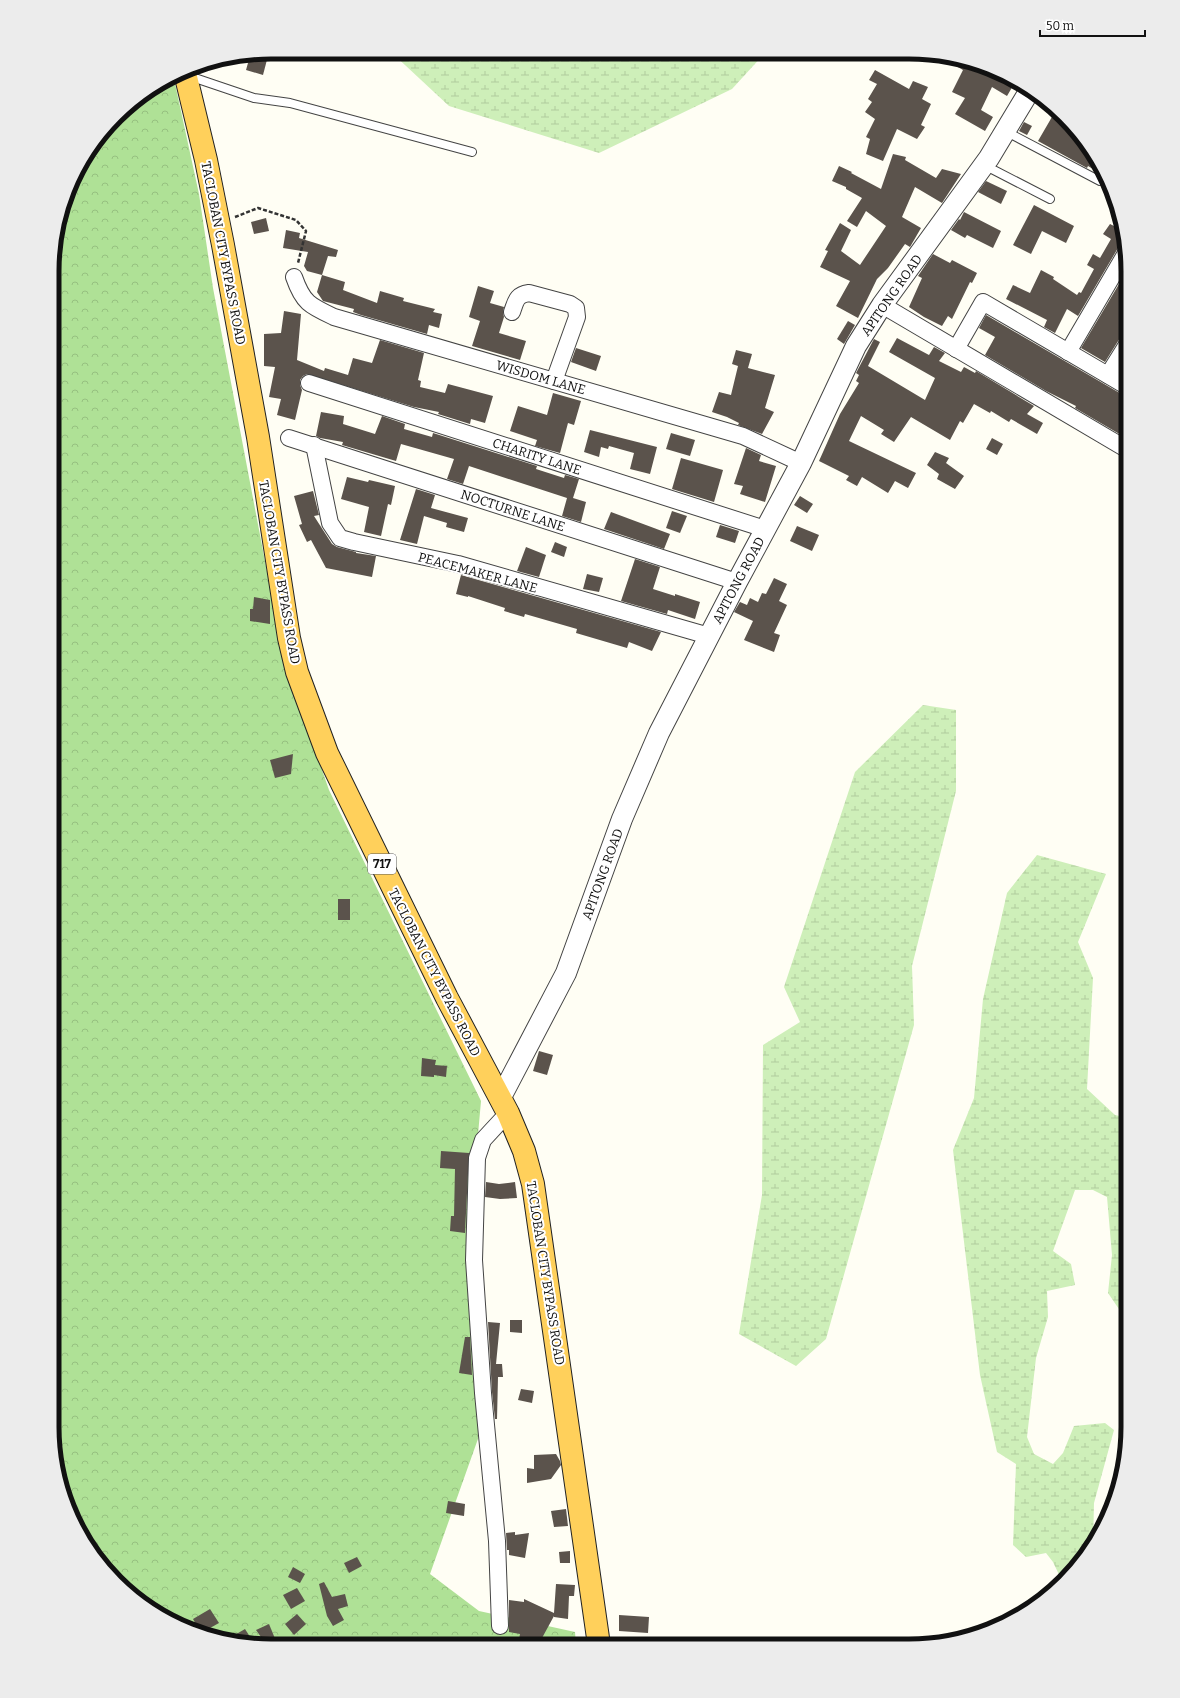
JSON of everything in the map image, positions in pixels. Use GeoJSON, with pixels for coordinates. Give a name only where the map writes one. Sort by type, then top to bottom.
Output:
{"type":"FeatureCollection","features":[{"type":"Feature","properties":{"kind":"highway","name":"TACLOBAN CITY BYPASS ROAD"},"geometry":{"type":"LineString","coordinates":[[186,77],[206,160],[219,223],[258,437],[289,638],[297,672],[327,753],[447,998],[504,1106],[524,1151],[534,1184],[598,1639]]}},
{"type":"Feature","properties":{"kind":"street","name":"APITONG ROAD"},"geometry":{"type":"LineString","coordinates":[[504,1106],[566,973],[625,812],[659,733],[737,582],[801,463],[856,346],[882,305],[984,166],[1027,95]]}},
{"type":"Feature","properties":{"kind":"street"},"geometry":{"type":"LineString","coordinates":[[1068,352],[1121,262]]}},
{"type":"Feature","properties":{"kind":"street","name":"WISDOM LANE"},"geometry":{"type":"LineString","coordinates":[[294,278],[300,295],[314,308],[334,317],[743,436],[801,463]]}},
{"type":"Feature","properties":{"kind":"street"},"geometry":{"type":"LineString","coordinates":[[512,312],[517,298],[522,294],[529,293],[570,304],[576,308],[577,316],[554,381]]}},
{"type":"Feature","properties":{"kind":"street"},"geometry":{"type":"LineString","coordinates":[[956,349],[983,302],[1121,383]]}},
{"type":"Feature","properties":{"kind":"street"},"geometry":{"type":"LineString","coordinates":[[882,305],[1121,446]]}},
{"type":"Feature","properties":{"kind":"street"},"geometry":{"type":"LineString","coordinates":[[1108,375],[1121,354]]}},
{"type":"Feature","properties":{"kind":"street","name":"CHARITY LANE"},"geometry":{"type":"LineString","coordinates":[[309,384],[765,529]]}},
{"type":"Feature","properties":{"kind":"street","name":"NOCTURNE LANE"},"geometry":{"type":"LineString","coordinates":[[289,438],[737,582]]}},
{"type":"Feature","properties":{"kind":"street","name":"PEACEMAKER LANE"},"geometry":{"type":"LineString","coordinates":[[314,445],[330,523],[340,538],[458,564],[709,636]]}},
{"type":"Feature","properties":{"kind":"street"},"geometry":{"type":"LineString","coordinates":[[500,1626],[497,1541],[483,1393],[474,1260],[477,1158],[483,1140],[504,1106]]}},
{"type":"Feature","properties":{"kind":"lane"},"geometry":{"type":"LineString","coordinates":[[189,75],[254,98],[290,103],[472,152]]}},
{"type":"Feature","properties":{"kind":"lane"},"geometry":{"type":"LineString","coordinates":[[1005,131],[1100,181]]}},
{"type":"Feature","properties":{"kind":"lane"},"geometry":{"type":"LineString","coordinates":[[984,166],[1050,199]]}},
{"type":"Feature","properties":{"kind":"path"},"geometry":{"type":"LineString","coordinates":[[219,223],[258,208],[296,220],[306,231],[294,278]]}},
{"type":"Feature","properties":{"kind":"green space"},"geometry":{"type":"Polygon","coordinates":[[[399,59],[760,59],[732,89],[599,153],[449,106],[399,59]]]}},
{"type":"Feature","properties":{"kind":"green space"},"geometry":{"type":"Polygon","coordinates":[[[175,82],[199,194],[213,288],[284,661],[329,790],[481,1101],[468,1247],[479,1436],[430,1574],[479,1611],[575,1632],[576,1639],[258,1639],[216,1632],[190,1623],[165,1611],[142,1595],[121,1577],[103,1556],[87,1533],[75,1508],[66,1482],[59,1440],[59,258],[66,216],[75,190],[87,165],[103,142],[121,121],[153,95],[175,82]]]}},
{"type":"Feature","properties":{"kind":"green space"},"geometry":{"type":"Polygon","coordinates":[[[923,705],[956,710],[956,791],[912,966],[914,1025],[826,1339],[796,1366],[739,1334],[762,1195],[763,1045],[800,1022],[784,987],[855,772],[923,705]]]}},
{"type":"Feature","properties":{"kind":"green space"},"geometry":{"type":"Polygon","coordinates":[[[1037,855],[1106,874],[1078,942],[1093,978],[1087,1089],[1115,1115],[1121,1116],[1121,1312],[1108,1293],[1112,1255],[1107,1197],[1093,1190],[1075,1190],[1053,1251],[1071,1264],[1075,1285],[1047,1291],[1048,1317],[1036,1358],[1027,1437],[1034,1454],[1053,1464],[1063,1453],[1074,1426],[1105,1423],[1114,1430],[1094,1503],[1093,1532],[1077,1556],[1060,1576],[1053,1562],[1046,1553],[1026,1557],[1013,1545],[1016,1464],[997,1452],[980,1375],[953,1150],[974,1098],[983,999],[1007,893],[1037,855]]]}},
{"type":"Feature","properties":{"kind":"building"},"geometry":{"type":"Polygon","coordinates":[[[267,59],[263,75],[246,70],[249,60],[267,59]]]}},
{"type":"Feature","properties":{"kind":"building"},"geometry":{"type":"Polygon","coordinates":[[[951,63],[977,70],[1013,86],[1007,96],[992,87],[981,110],[993,117],[985,131],[955,114],[965,98],[952,92],[963,70],[951,63]]]}},
{"type":"Feature","properties":{"kind":"building"},"geometry":{"type":"Polygon","coordinates":[[[875,70],[909,89],[913,81],[928,87],[922,99],[931,104],[921,125],[925,127],[917,139],[897,129],[883,161],[866,154],[870,139],[866,137],[875,119],[865,112],[872,102],[868,99],[877,84],[869,80],[875,70]]]}},
{"type":"Feature","properties":{"kind":"building"},"geometry":{"type":"Polygon","coordinates":[[[1053,115],[1077,142],[1096,171],[1088,166],[1087,168],[1038,141],[1053,115]]]}},
{"type":"Feature","properties":{"kind":"building"},"geometry":{"type":"Polygon","coordinates":[[[1024,122],[1032,126],[1027,135],[1019,131],[1024,122]]]}},
{"type":"Feature","properties":{"kind":"building"},"geometry":{"type":"Polygon","coordinates":[[[893,154],[906,157],[905,160],[936,178],[942,169],[961,174],[942,203],[915,187],[902,217],[921,228],[910,247],[905,244],[888,268],[877,279],[858,318],[836,306],[850,281],[820,267],[828,251],[825,250],[840,223],[851,230],[841,251],[860,265],[886,226],[866,211],[857,227],[847,221],[862,198],[846,189],[846,187],[832,181],[839,166],[881,189],[893,154]]]}},
{"type":"Feature","properties":{"kind":"building"},"geometry":{"type":"Polygon","coordinates":[[[986,181],[1007,191],[1001,204],[978,192],[986,181]]]}},
{"type":"Feature","properties":{"kind":"building"},"geometry":{"type":"Polygon","coordinates":[[[1034,205],[1074,226],[1066,243],[1042,231],[1031,254],[1013,245],[1034,205]]]}},
{"type":"Feature","properties":{"kind":"building"},"geometry":{"type":"Polygon","coordinates":[[[964,212],[1001,231],[993,248],[967,235],[965,238],[951,230],[959,219],[960,220],[964,212]]]}},
{"type":"Feature","properties":{"kind":"building"},"geometry":{"type":"Polygon","coordinates":[[[266,218],[269,231],[254,234],[251,222],[266,218]]]}},
{"type":"Feature","properties":{"kind":"building"},"geometry":{"type":"Polygon","coordinates":[[[1110,224],[1116,227],[1119,247],[1078,316],[1067,309],[1055,333],[1044,327],[1047,320],[1006,299],[1013,285],[1030,293],[1041,270],[1054,277],[1053,279],[1077,295],[1079,292],[1081,293],[1094,269],[1087,265],[1093,254],[1100,258],[1111,239],[1103,234],[1110,224]]]}},
{"type":"Feature","properties":{"kind":"building"},"geometry":{"type":"Polygon","coordinates":[[[286,230],[300,233],[299,238],[338,250],[336,257],[328,256],[322,275],[307,271],[304,266],[308,252],[283,248],[286,230]]]}},
{"type":"Feature","properties":{"kind":"building"},"geometry":{"type":"Polygon","coordinates":[[[933,254],[950,263],[952,260],[977,273],[972,283],[970,282],[952,319],[948,316],[942,326],[909,307],[922,278],[918,276],[933,254]]]}},
{"type":"Feature","properties":{"kind":"building"},"geometry":{"type":"Polygon","coordinates":[[[322,275],[345,282],[343,290],[377,303],[380,291],[404,298],[403,301],[435,309],[433,312],[442,314],[439,328],[429,325],[427,334],[361,315],[353,312],[354,309],[323,301],[317,292],[322,275]]]}},
{"type":"Feature","properties":{"kind":"building"},"geometry":{"type":"Polygon","coordinates":[[[1121,281],[1121,338],[1105,362],[1081,348],[1121,281]]]}},
{"type":"Feature","properties":{"kind":"building"},"geometry":{"type":"Polygon","coordinates":[[[478,286],[494,291],[490,303],[504,307],[504,317],[499,333],[526,341],[520,360],[472,346],[480,321],[469,317],[478,286]]]}},
{"type":"Feature","properties":{"kind":"building"},"geometry":{"type":"Polygon","coordinates":[[[284,311],[301,314],[297,360],[324,371],[325,368],[348,375],[353,358],[372,363],[380,340],[424,353],[418,380],[421,381],[420,387],[445,393],[448,384],[493,396],[485,423],[471,419],[470,424],[438,414],[439,412],[414,407],[307,374],[300,380],[302,390],[295,420],[277,415],[281,399],[269,397],[275,367],[264,366],[264,334],[281,333],[284,311]]]}},
{"type":"Feature","properties":{"kind":"building"},"geometry":{"type":"Polygon","coordinates":[[[986,315],[1121,394],[1121,435],[1075,408],[1076,406],[1046,391],[985,355],[995,337],[979,328],[986,315]]]}},
{"type":"Feature","properties":{"kind":"building"},"geometry":{"type":"Polygon","coordinates":[[[848,321],[855,325],[844,344],[837,339],[848,321]]]}},
{"type":"Feature","properties":{"kind":"building"},"geometry":{"type":"Polygon","coordinates":[[[897,338],[929,355],[934,347],[945,353],[939,361],[961,372],[964,367],[975,373],[976,371],[1034,406],[1027,414],[1043,423],[1037,434],[1011,419],[1009,422],[991,411],[990,413],[974,404],[963,423],[960,421],[950,440],[911,417],[894,442],[881,434],[884,430],[861,416],[849,441],[916,473],[908,488],[895,481],[888,493],[862,477],[857,486],[846,480],[849,476],[819,461],[840,414],[859,383],[856,381],[859,375],[856,373],[874,339],[880,342],[868,366],[925,400],[935,378],[889,352],[897,338]]]}},
{"type":"Feature","properties":{"kind":"building"},"geometry":{"type":"Polygon","coordinates":[[[576,348],[601,356],[596,371],[571,362],[576,348]]]}},
{"type":"Feature","properties":{"kind":"building"},"geometry":{"type":"Polygon","coordinates":[[[736,350],[752,354],[748,368],[775,375],[765,408],[774,412],[762,434],[738,425],[739,423],[727,417],[712,412],[719,392],[731,395],[738,366],[732,364],[736,350]]]}},
{"type":"Feature","properties":{"kind":"building"},"geometry":{"type":"Polygon","coordinates":[[[553,393],[581,401],[574,425],[568,423],[560,453],[535,446],[537,440],[510,431],[518,406],[547,415],[553,393]]]}},
{"type":"Feature","properties":{"kind":"building"},"geometry":{"type":"Polygon","coordinates":[[[321,412],[344,416],[343,424],[375,434],[382,416],[405,424],[404,429],[432,437],[433,433],[537,466],[536,469],[564,478],[565,475],[579,479],[573,498],[586,502],[581,522],[562,516],[567,498],[469,466],[463,484],[447,479],[454,459],[401,444],[396,461],[342,445],[343,442],[320,438],[316,436],[321,412]]]}},
{"type":"Feature","properties":{"kind":"building"},"geometry":{"type":"Polygon","coordinates":[[[590,430],[657,447],[650,474],[630,469],[634,453],[609,446],[608,449],[601,447],[599,457],[584,452],[590,430]]]}},
{"type":"Feature","properties":{"kind":"building"},"geometry":{"type":"Polygon","coordinates":[[[671,433],[695,440],[690,456],[666,449],[671,433]]]}},
{"type":"Feature","properties":{"kind":"building"},"geometry":{"type":"Polygon","coordinates":[[[992,438],[1003,444],[997,455],[986,449],[992,438]]]}},
{"type":"Feature","properties":{"kind":"building"},"geometry":{"type":"Polygon","coordinates":[[[746,448],[761,455],[759,461],[776,466],[765,502],[740,494],[743,486],[734,484],[746,448]]]}},
{"type":"Feature","properties":{"kind":"building"},"geometry":{"type":"Polygon","coordinates":[[[935,452],[949,458],[946,463],[964,476],[955,489],[937,479],[939,474],[927,465],[935,452]]]}},
{"type":"Feature","properties":{"kind":"building"},"geometry":{"type":"Polygon","coordinates":[[[681,458],[723,470],[714,502],[672,489],[681,458]]]}},
{"type":"Feature","properties":{"kind":"building"},"geometry":{"type":"Polygon","coordinates":[[[347,477],[395,486],[391,505],[388,504],[381,536],[364,532],[369,507],[341,499],[347,477]]]}},
{"type":"Feature","properties":{"kind":"building"},"geometry":{"type":"Polygon","coordinates":[[[416,489],[435,495],[431,508],[468,518],[464,532],[446,527],[447,523],[424,516],[417,544],[400,540],[416,489]]]}},
{"type":"Feature","properties":{"kind":"building"},"geometry":{"type":"Polygon","coordinates":[[[313,491],[319,515],[314,516],[332,544],[356,553],[376,556],[372,577],[326,568],[311,540],[307,542],[299,525],[302,524],[294,496],[313,491]]]}},
{"type":"Feature","properties":{"kind":"building"},"geometry":{"type":"Polygon","coordinates":[[[800,496],[813,504],[807,513],[794,505],[800,496]]]}},
{"type":"Feature","properties":{"kind":"building"},"geometry":{"type":"Polygon","coordinates":[[[672,511],[687,516],[680,533],[666,528],[672,511]]]}},
{"type":"Feature","properties":{"kind":"building"},"geometry":{"type":"Polygon","coordinates":[[[611,512],[670,534],[664,549],[604,529],[611,512]]]}},
{"type":"Feature","properties":{"kind":"building"},"geometry":{"type":"Polygon","coordinates":[[[720,525],[739,531],[735,543],[716,537],[720,525]]]}},
{"type":"Feature","properties":{"kind":"building"},"geometry":{"type":"Polygon","coordinates":[[[797,526],[819,535],[812,551],[790,541],[797,526]]]}},
{"type":"Feature","properties":{"kind":"building"},"geometry":{"type":"Polygon","coordinates":[[[555,542],[567,547],[564,557],[551,552],[555,542]]]}},
{"type":"Feature","properties":{"kind":"building"},"geometry":{"type":"Polygon","coordinates":[[[526,547],[546,555],[539,577],[517,571],[526,547]]]}},
{"type":"Feature","properties":{"kind":"building"},"geometry":{"type":"Polygon","coordinates":[[[635,559],[660,567],[653,589],[700,602],[695,619],[668,610],[667,614],[621,601],[635,559]]]}},
{"type":"Feature","properties":{"kind":"building"},"geometry":{"type":"Polygon","coordinates":[[[587,574],[603,578],[599,592],[583,589],[587,574]]]}},
{"type":"Feature","properties":{"kind":"building"},"geometry":{"type":"Polygon","coordinates":[[[461,575],[661,632],[652,651],[629,642],[627,648],[576,633],[577,629],[525,614],[524,617],[504,611],[505,608],[468,596],[456,594],[461,575]]]}},
{"type":"Feature","properties":{"kind":"building"},"geometry":{"type":"Polygon","coordinates":[[[774,578],[787,584],[779,601],[787,605],[774,633],[780,635],[774,652],[744,640],[753,621],[734,612],[740,602],[747,605],[750,598],[758,602],[762,593],[766,594],[774,578]]]}},
{"type":"Feature","properties":{"kind":"building"},"geometry":{"type":"Polygon","coordinates":[[[254,597],[270,600],[270,624],[250,621],[250,609],[253,609],[254,597]]]}},
{"type":"Feature","properties":{"kind":"building"},"geometry":{"type":"Polygon","coordinates":[[[293,754],[291,774],[275,778],[270,760],[293,754]]]}},
{"type":"Feature","properties":{"kind":"building"},"geometry":{"type":"Polygon","coordinates":[[[338,899],[350,899],[350,920],[338,920],[338,899]]]}},
{"type":"Feature","properties":{"kind":"building"},"geometry":{"type":"Polygon","coordinates":[[[539,1051],[553,1055],[547,1075],[533,1071],[539,1051]]]}},
{"type":"Feature","properties":{"kind":"building"},"geometry":{"type":"Polygon","coordinates":[[[422,1058],[436,1060],[435,1065],[447,1066],[446,1077],[434,1075],[434,1077],[421,1076],[422,1058]]]}},
{"type":"Feature","properties":{"kind":"building"},"geometry":{"type":"Polygon","coordinates":[[[441,1151],[469,1153],[465,1233],[450,1231],[451,1216],[454,1216],[455,1169],[440,1168],[441,1151]]]}},
{"type":"Feature","properties":{"kind":"building"},"geometry":{"type":"Polygon","coordinates":[[[486,1182],[499,1184],[515,1182],[517,1198],[500,1199],[485,1197],[486,1182]]]}},
{"type":"Feature","properties":{"kind":"building"},"geometry":{"type":"Polygon","coordinates":[[[510,1320],[522,1320],[522,1333],[510,1332],[510,1320]]]}},
{"type":"Feature","properties":{"kind":"building"},"geometry":{"type":"Polygon","coordinates":[[[488,1322],[500,1323],[496,1364],[502,1364],[503,1377],[498,1377],[497,1419],[495,1419],[492,1392],[488,1322]]]}},
{"type":"Feature","properties":{"kind":"building"},"geometry":{"type":"Polygon","coordinates":[[[465,1337],[470,1337],[472,1375],[459,1373],[465,1337]]]}},
{"type":"Feature","properties":{"kind":"building"},"geometry":{"type":"Polygon","coordinates":[[[521,1389],[534,1391],[532,1403],[518,1400],[521,1389]]]}},
{"type":"Feature","properties":{"kind":"building"},"geometry":{"type":"Polygon","coordinates":[[[556,1454],[561,1465],[551,1479],[527,1483],[527,1468],[534,1469],[534,1455],[556,1454]]]}},
{"type":"Feature","properties":{"kind":"building"},"geometry":{"type":"Polygon","coordinates":[[[448,1501],[465,1504],[464,1516],[446,1513],[448,1501]]]}},
{"type":"Feature","properties":{"kind":"building"},"geometry":{"type":"Polygon","coordinates":[[[566,1509],[568,1526],[554,1527],[551,1511],[566,1509]]]}},
{"type":"Feature","properties":{"kind":"building"},"geometry":{"type":"Polygon","coordinates":[[[515,1532],[515,1535],[529,1533],[525,1558],[509,1555],[509,1550],[507,1550],[506,1533],[515,1532]]]}},
{"type":"Feature","properties":{"kind":"building"},"geometry":{"type":"Polygon","coordinates":[[[570,1551],[570,1563],[560,1563],[559,1552],[570,1551]]]}},
{"type":"Feature","properties":{"kind":"building"},"geometry":{"type":"Polygon","coordinates":[[[357,1557],[362,1566],[349,1573],[344,1563],[357,1557]]]}},
{"type":"Feature","properties":{"kind":"building"},"geometry":{"type":"Polygon","coordinates":[[[293,1567],[305,1574],[300,1583],[288,1577],[293,1567]]]}},
{"type":"Feature","properties":{"kind":"building"},"geometry":{"type":"Polygon","coordinates":[[[324,1582],[332,1597],[345,1594],[348,1606],[338,1609],[344,1620],[333,1626],[327,1616],[319,1584],[324,1582]]]}},
{"type":"Feature","properties":{"kind":"building"},"geometry":{"type":"Polygon","coordinates":[[[556,1584],[575,1585],[574,1596],[569,1596],[568,1619],[554,1616],[542,1639],[519,1639],[520,1634],[509,1632],[509,1600],[524,1602],[524,1599],[554,1613],[556,1584]]]}},
{"type":"Feature","properties":{"kind":"building"},"geometry":{"type":"Polygon","coordinates":[[[297,1588],[305,1601],[291,1609],[283,1595],[297,1588]]]}},
{"type":"Feature","properties":{"kind":"building"},"geometry":{"type":"Polygon","coordinates":[[[210,1609],[219,1623],[208,1629],[197,1626],[193,1619],[210,1609]]]}},
{"type":"Feature","properties":{"kind":"building"},"geometry":{"type":"Polygon","coordinates":[[[297,1614],[306,1624],[294,1635],[285,1624],[297,1614]]]}},
{"type":"Feature","properties":{"kind":"building"},"geometry":{"type":"Polygon","coordinates":[[[619,1615],[649,1617],[648,1633],[619,1631],[619,1615]]]}},
{"type":"Feature","properties":{"kind":"building"},"geometry":{"type":"Polygon","coordinates":[[[269,1624],[275,1639],[262,1639],[256,1630],[269,1624]]]}},
{"type":"Feature","properties":{"kind":"building"},"geometry":{"type":"Polygon","coordinates":[[[245,1629],[251,1638],[244,1637],[234,1636],[245,1629]]]}}]}
